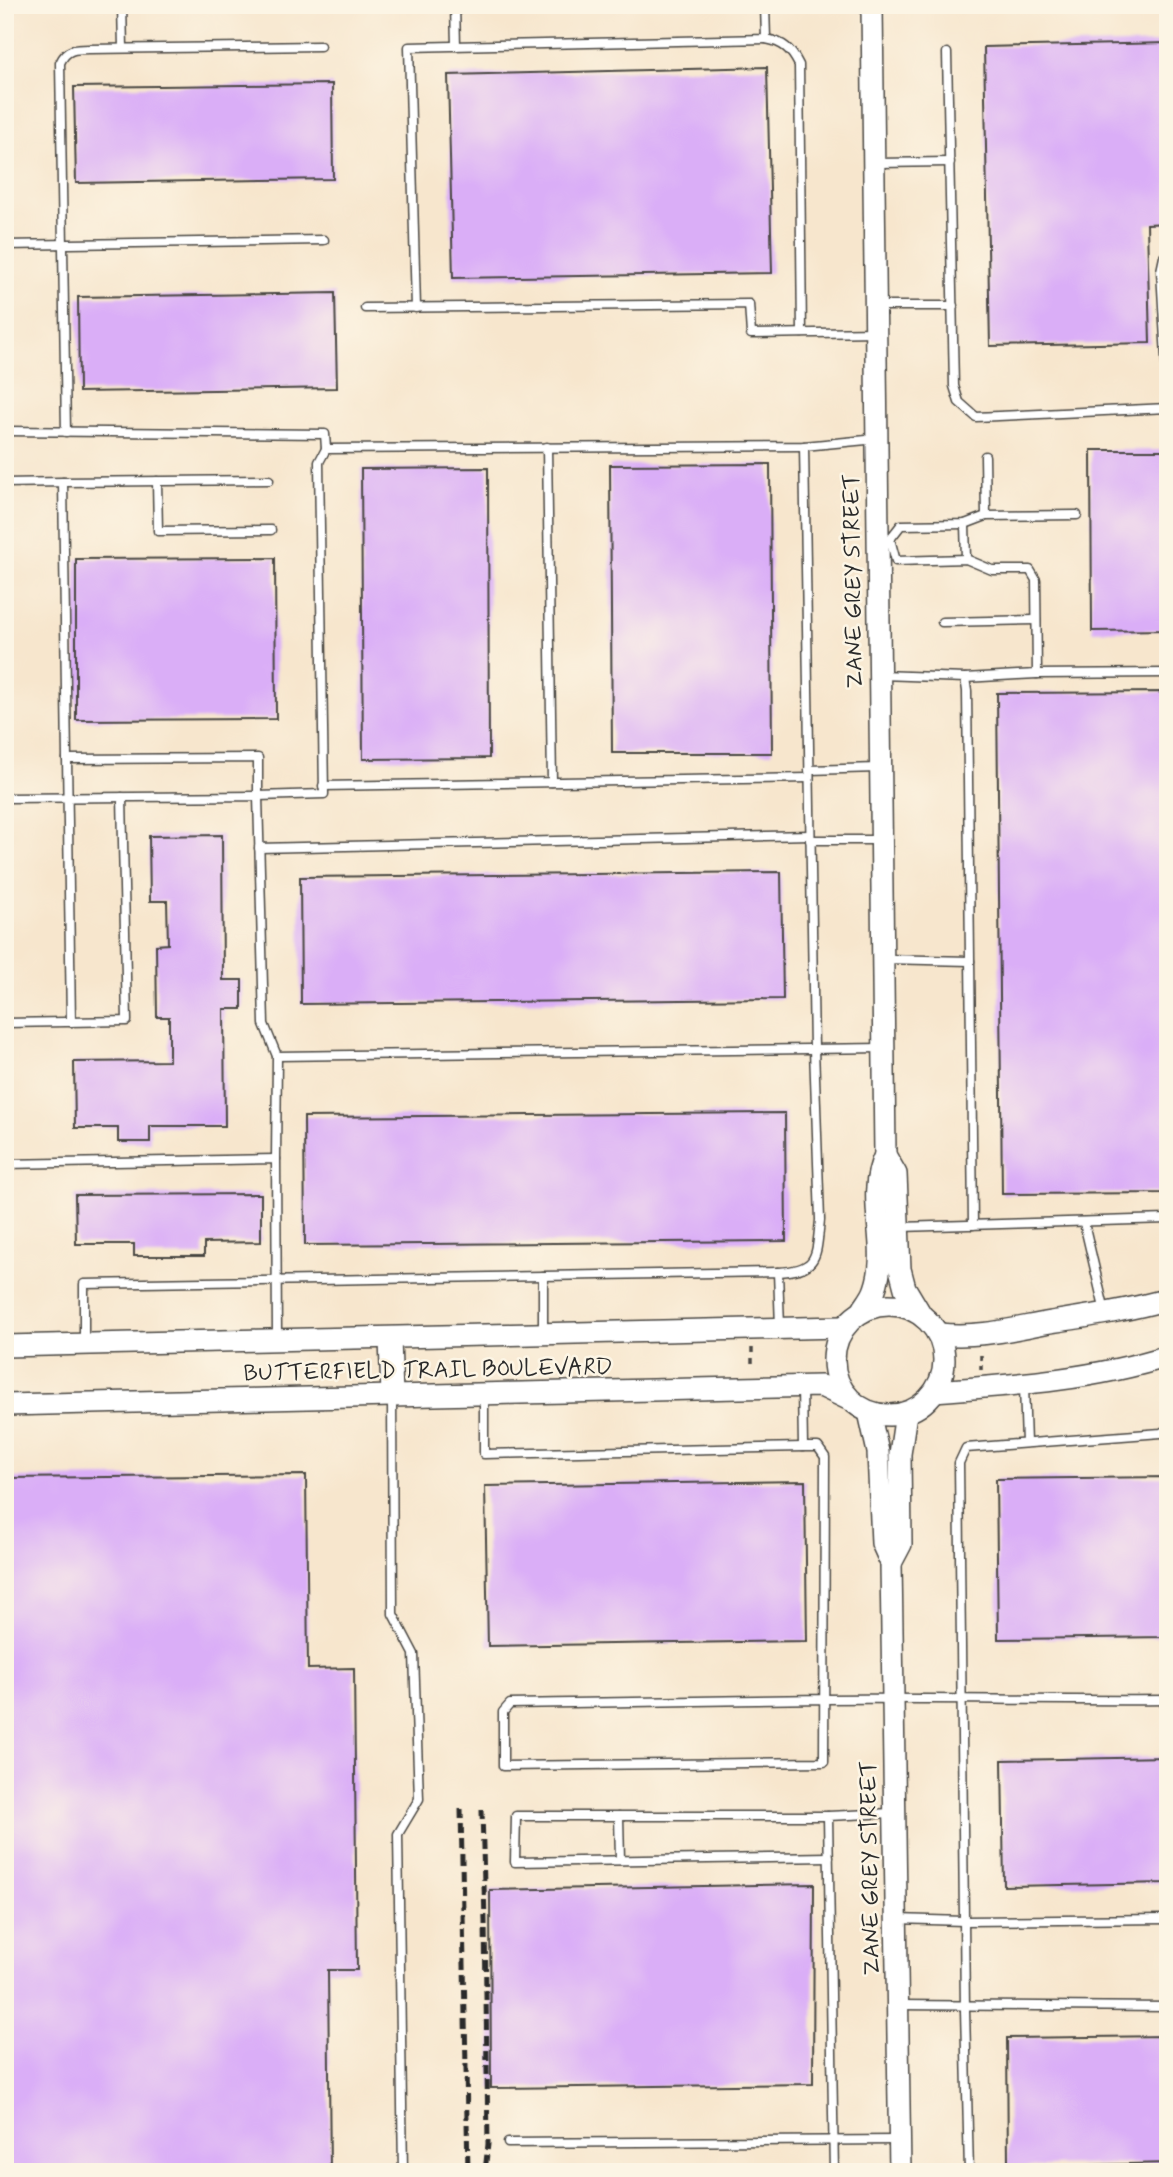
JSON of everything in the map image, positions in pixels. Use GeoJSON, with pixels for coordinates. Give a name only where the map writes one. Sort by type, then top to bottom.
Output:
{"type":"FeatureCollection","features":[{"type":"Feature","properties":{"kind":"street","name":"ZANE GREY STREET"},"geometry":{"type":"LineString","coordinates":[[872,5],[877,439],[884,539],[880,675],[886,1156],[896,1174],[899,1264],[905,1288],[920,1313]]}},
{"type":"Feature","properties":{"kind":"street","name":"ZANE GREY STREET"},"geometry":{"type":"LineString","coordinates":[[864,1308],[875,1289],[879,1264],[877,1172],[886,1156]]}},
{"type":"Feature","properties":{"kind":"street"},"geometry":{"type":"LineString","coordinates":[[939,1334],[969,1337],[999,1333],[1140,1307],[1168,1299]]}},
{"type":"Feature","properties":{"kind":"street"},"geometry":{"type":"LineString","coordinates":[[893,1303],[920,1313],[939,1334],[945,1363],[935,1391],[922,1405],[906,1413],[887,1416],[869,1412],[848,1399],[835,1377],[832,1351],[842,1327],[864,1308],[893,1303]]}},
{"type":"Feature","properties":{"kind":"street","name":"BUTTERFIELD TRAIL BOULEVARD"},"geometry":{"type":"LineString","coordinates":[[5,1346],[842,1327]]}},
{"type":"Feature","properties":{"kind":"street"},"geometry":{"type":"LineString","coordinates":[[390,1339],[392,1395]]}},
{"type":"Feature","properties":{"kind":"street"},"geometry":{"type":"LineString","coordinates":[[935,1391],[1105,1372],[1168,1356]]}},
{"type":"Feature","properties":{"kind":"street","name":"BUTTERFIELD TRAIL BOULEVARD"},"geometry":{"type":"LineString","coordinates":[[5,1405],[821,1386],[848,1399]]}},
{"type":"Feature","properties":{"kind":"street","name":"ZANE GREY STREET"},"geometry":{"type":"LineString","coordinates":[[869,1412],[878,1452],[882,1543],[891,1563],[900,2172]]}},
{"type":"Feature","properties":{"kind":"street","name":"ZANE GREY STREET"},"geometry":{"type":"LineString","coordinates":[[891,1563],[901,1544],[900,1454],[906,1413]]}},
{"type":"Feature","properties":{"kind":"lane"},"geometry":{"type":"LineString","coordinates":[[122,5],[123,48]]}},
{"type":"Feature","properties":{"kind":"lane"},"geometry":{"type":"LineString","coordinates":[[455,5],[456,46]]}},
{"type":"Feature","properties":{"kind":"lane"},"geometry":{"type":"LineString","coordinates":[[765,5],[766,39]]}},
{"type":"Feature","properties":{"kind":"lane"},"geometry":{"type":"LineString","coordinates":[[416,307],[409,47],[766,39],[778,41],[788,48],[799,65],[802,333]]}},
{"type":"Feature","properties":{"kind":"lane"},"geometry":{"type":"LineString","coordinates":[[66,432],[60,63],[64,55],[73,49],[320,46]]}},
{"type":"Feature","properties":{"kind":"lane"},"geometry":{"type":"LineString","coordinates":[[947,53],[954,386],[959,402],[976,417],[1168,408]]}},
{"type":"Feature","properties":{"kind":"lane"},"geometry":{"type":"LineString","coordinates":[[874,163],[950,162]]}},
{"type":"Feature","properties":{"kind":"lane"},"geometry":{"type":"LineString","coordinates":[[5,245],[324,240]]}},
{"type":"Feature","properties":{"kind":"lane"},"geometry":{"type":"LineString","coordinates":[[1168,255],[1164,257],[1161,271],[1168,393]]}},
{"type":"Feature","properties":{"kind":"lane"},"geometry":{"type":"LineString","coordinates":[[365,308],[749,304],[751,334],[876,332]]}},
{"type":"Feature","properties":{"kind":"lane"},"geometry":{"type":"LineString","coordinates":[[876,306],[953,306]]}},
{"type":"Feature","properties":{"kind":"lane"},"geometry":{"type":"LineString","coordinates":[[5,431],[325,434],[326,449],[319,462],[324,794],[5,798]]}},
{"type":"Feature","properties":{"kind":"lane"},"geometry":{"type":"LineString","coordinates":[[326,449],[804,446],[877,439]]}},
{"type":"Feature","properties":{"kind":"lane"},"geometry":{"type":"LineString","coordinates":[[85,1344],[84,1284],[778,1272],[799,1271],[812,1263],[820,1220],[814,1049],[804,446]]}},
{"type":"Feature","properties":{"kind":"lane"},"geometry":{"type":"LineString","coordinates":[[547,447],[552,782]]}},
{"type":"Feature","properties":{"kind":"lane"},"geometry":{"type":"LineString","coordinates":[[985,456],[986,516]]}},
{"type":"Feature","properties":{"kind":"lane"},"geometry":{"type":"LineString","coordinates":[[5,483],[269,480]]}},
{"type":"Feature","properties":{"kind":"lane"},"geometry":{"type":"LineString","coordinates":[[157,481],[158,531],[271,530]]}},
{"type":"Feature","properties":{"kind":"lane"},"geometry":{"type":"LineString","coordinates":[[63,482],[71,1022]]}},
{"type":"Feature","properties":{"kind":"lane"},"geometry":{"type":"LineString","coordinates":[[1037,674],[1036,580],[1030,570],[992,570],[966,559],[897,561],[884,539],[901,525],[965,524],[986,516],[1077,515]]}},
{"type":"Feature","properties":{"kind":"lane"},"geometry":{"type":"LineString","coordinates":[[965,524],[966,559]]}},
{"type":"Feature","properties":{"kind":"lane"},"geometry":{"type":"LineString","coordinates":[[942,622],[1036,620]]}},
{"type":"Feature","properties":{"kind":"lane"},"geometry":{"type":"LineString","coordinates":[[880,675],[965,678],[1037,674],[1168,673]]}},
{"type":"Feature","properties":{"kind":"lane"},"geometry":{"type":"LineString","coordinates":[[965,678],[973,1224]]}},
{"type":"Feature","properties":{"kind":"lane"},"geometry":{"type":"LineString","coordinates":[[67,759],[258,758],[264,1024],[277,1056],[277,1340]]}},
{"type":"Feature","properties":{"kind":"lane"},"geometry":{"type":"LineString","coordinates":[[323,786],[809,774],[881,768]]}},
{"type":"Feature","properties":{"kind":"lane"},"geometry":{"type":"LineString","coordinates":[[5,1023],[127,1021],[122,797]]}},
{"type":"Feature","properties":{"kind":"lane"},"geometry":{"type":"LineString","coordinates":[[259,848],[810,838],[882,840]]}},
{"type":"Feature","properties":{"kind":"lane"},"geometry":{"type":"LineString","coordinates":[[883,959],[970,961]]}},
{"type":"Feature","properties":{"kind":"lane"},"geometry":{"type":"LineString","coordinates":[[277,1056],[884,1048]]}},
{"type":"Feature","properties":{"kind":"lane"},"geometry":{"type":"LineString","coordinates":[[5,1164],[276,1159]]}},
{"type":"Feature","properties":{"kind":"lane"},"geometry":{"type":"LineString","coordinates":[[898,1227],[1168,1219]]}},
{"type":"Feature","properties":{"kind":"lane"},"geometry":{"type":"LineString","coordinates":[[1084,1223],[1106,1313]]}},
{"type":"Feature","properties":{"kind":"lane"},"geometry":{"type":"LineString","coordinates":[[778,1272],[780,1329]]}},
{"type":"Feature","properties":{"kind":"lane"},"geometry":{"type":"LineString","coordinates":[[543,1276],[543,1335]]}},
{"type":"Feature","properties":{"kind":"lane"},"geometry":{"type":"LineString","coordinates":[[1023,1383],[1026,1443]]}},
{"type":"Feature","properties":{"kind":"lane"},"geometry":{"type":"LineString","coordinates":[[802,1387],[803,1447]]}},
{"type":"Feature","properties":{"kind":"lane"},"geometry":{"type":"LineString","coordinates":[[484,1393],[484,1454],[818,1447],[825,1457],[824,1699],[825,1751],[824,1762],[503,1766],[503,1712],[510,1703],[824,1699],[1168,1700]]}},
{"type":"Feature","properties":{"kind":"lane"},"geometry":{"type":"LineString","coordinates":[[392,1395],[393,1614],[414,1654],[419,1799],[398,1834],[403,2172]]}},
{"type":"Feature","properties":{"kind":"lane"},"geometry":{"type":"LineString","coordinates":[[969,2172],[959,1463],[966,1448],[1166,1433]]}},
{"type":"Feature","properties":{"kind":"lane"},"geometry":{"type":"LineString","coordinates":[[829,1857],[515,1861],[516,1816],[828,1816],[895,1812]]}},
{"type":"Feature","properties":{"kind":"lane"},"geometry":{"type":"LineString","coordinates":[[619,1816],[620,1860]]}},
{"type":"Feature","properties":{"kind":"lane"},"geometry":{"type":"LineString","coordinates":[[828,1816],[834,2170]]}},
{"type":"Feature","properties":{"kind":"lane"},"geometry":{"type":"LineString","coordinates":[[897,1919],[964,1922],[1168,1919]]}},
{"type":"Feature","properties":{"kind":"lane"},"geometry":{"type":"LineString","coordinates":[[898,2005],[1168,2007]]}},
{"type":"Feature","properties":{"kind":"lane"},"geometry":{"type":"LineString","coordinates":[[508,2143],[900,2140]]}},
{"type":"Feature","properties":{"kind":"path"},"geometry":{"type":"LineString","coordinates":[[751,1342],[753,1378]]}},
{"type":"Feature","properties":{"kind":"path"},"geometry":{"type":"LineString","coordinates":[[981,1348],[981,1377]]}},
{"type":"Feature","properties":{"kind":"building"},"geometry":{"type":"Polygon","coordinates":[[[1168,43],[1168,223],[1147,224],[1150,343],[990,346],[984,47],[1168,43]]]}},
{"type":"Feature","properties":{"kind":"building"},"geometry":{"type":"Polygon","coordinates":[[[767,67],[772,273],[453,278],[448,75],[767,67]]]}},
{"type":"Feature","properties":{"kind":"building"},"geometry":{"type":"Polygon","coordinates":[[[332,84],[333,179],[76,183],[74,87],[332,84]]]}},
{"type":"Feature","properties":{"kind":"building"},"geometry":{"type":"Polygon","coordinates":[[[335,293],[337,388],[79,392],[78,297],[335,293]]]}},
{"type":"Feature","properties":{"kind":"building"},"geometry":{"type":"Polygon","coordinates":[[[1091,450],[1168,450],[1168,630],[1092,631],[1091,450]]]}},
{"type":"Feature","properties":{"kind":"building"},"geometry":{"type":"Polygon","coordinates":[[[770,464],[772,753],[612,753],[610,465],[770,464]]]}},
{"type":"Feature","properties":{"kind":"building"},"geometry":{"type":"Polygon","coordinates":[[[488,468],[489,758],[363,759],[361,469],[488,468]]]}},
{"type":"Feature","properties":{"kind":"building"},"geometry":{"type":"Polygon","coordinates":[[[275,558],[276,719],[76,720],[76,559],[275,558]]]}},
{"type":"Feature","properties":{"kind":"building"},"geometry":{"type":"Polygon","coordinates":[[[1168,692],[1168,1193],[1002,1194],[997,693],[1168,692]]]}},
{"type":"Feature","properties":{"kind":"building"},"geometry":{"type":"Polygon","coordinates":[[[222,835],[223,980],[242,980],[242,1009],[224,1009],[225,1126],[150,1126],[150,1142],[118,1142],[118,1128],[75,1128],[74,1062],[169,1061],[169,1017],[157,1017],[156,945],[168,944],[167,901],[150,901],[149,836],[222,835]]]}},
{"type":"Feature","properties":{"kind":"building"},"geometry":{"type":"Polygon","coordinates":[[[781,872],[783,999],[301,1004],[300,877],[781,872]]]}},
{"type":"Feature","properties":{"kind":"building"},"geometry":{"type":"Polygon","coordinates":[[[785,1113],[786,1241],[305,1245],[304,1117],[785,1113]]]}},
{"type":"Feature","properties":{"kind":"building"},"geometry":{"type":"Polygon","coordinates":[[[261,1194],[261,1242],[204,1243],[204,1256],[134,1256],[134,1244],[76,1244],[75,1195],[261,1194]]]}},
{"type":"Feature","properties":{"kind":"building"},"geometry":{"type":"Polygon","coordinates":[[[306,1475],[308,1669],[354,1668],[357,1970],[328,1970],[330,2172],[5,2172],[5,1478],[306,1475]]]}},
{"type":"Feature","properties":{"kind":"building"},"geometry":{"type":"Polygon","coordinates":[[[1168,1477],[1168,1637],[998,1639],[996,1479],[1168,1477]]]}},
{"type":"Feature","properties":{"kind":"building"},"geometry":{"type":"Polygon","coordinates":[[[805,1481],[807,1641],[488,1646],[485,1486],[805,1481]]]}},
{"type":"Feature","properties":{"kind":"building"},"geometry":{"type":"Polygon","coordinates":[[[1168,1757],[1168,1883],[1004,1886],[1002,1760],[1168,1757]]]}},
{"type":"Feature","properties":{"kind":"building"},"geometry":{"type":"Polygon","coordinates":[[[814,1884],[813,2084],[491,2088],[490,1890],[814,1884]]]}},
{"type":"Feature","properties":{"kind":"building"},"geometry":{"type":"Polygon","coordinates":[[[1168,2036],[1168,2163],[1008,2167],[1007,2038],[1168,2036]]]}},
{"type":"Feature","properties":{"kind":"railway"},"geometry":{"type":"LineString","coordinates":[[461,1809],[468,2172]]}},
{"type":"Feature","properties":{"kind":"railway"},"geometry":{"type":"LineString","coordinates":[[482,1810],[488,2144],[485,2172]]}}]}
